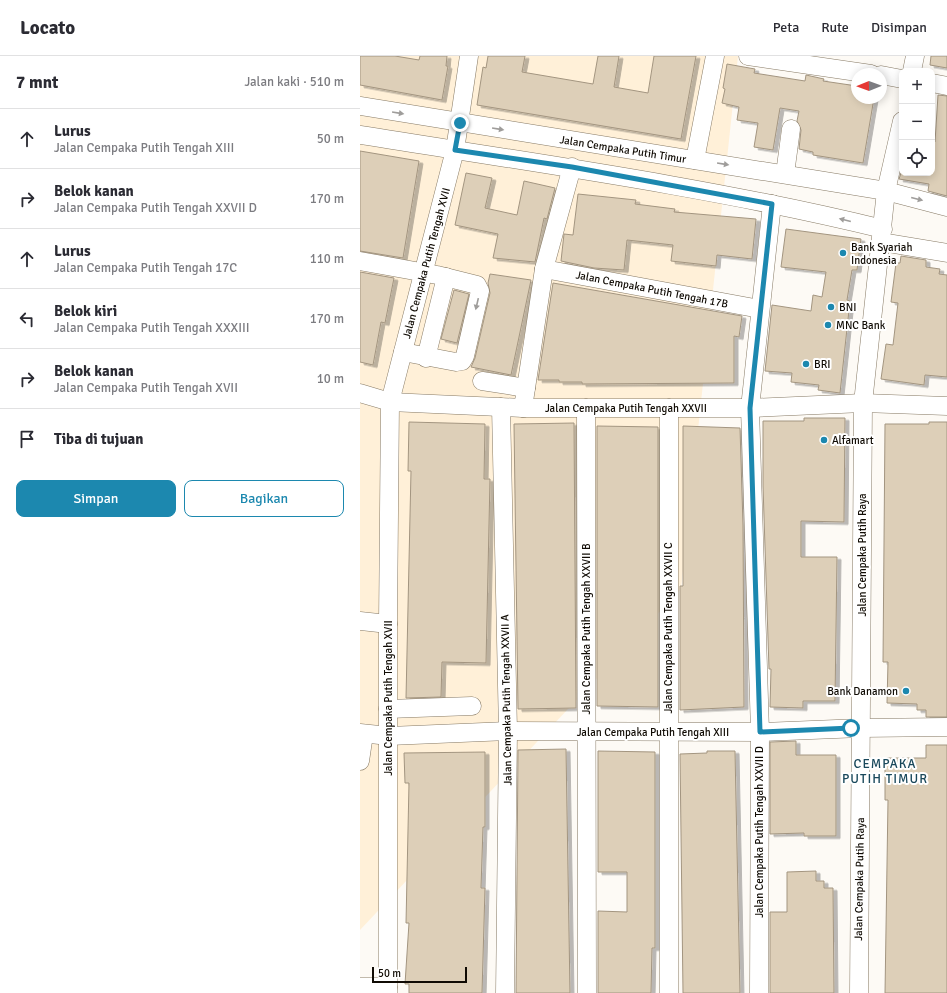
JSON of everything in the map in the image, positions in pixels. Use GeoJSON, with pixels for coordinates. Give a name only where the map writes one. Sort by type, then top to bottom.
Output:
{"type":"FeatureCollection","features":[{"type":"Feature","properties":{"kind":"street","name":"Jalan Cempaka Putih Tengah XVII"},"geometry":{"type":"LineString","coordinates":[[388,990],[388,624],[390,402],[457,137],[469,56]]}},
{"type":"Feature","properties":{"kind":"street"},"geometry":{"type":"LineString","coordinates":[[695,160],[715,56]]}},
{"type":"Feature","properties":{"kind":"street"},"geometry":{"type":"LineString","coordinates":[[748,56],[851,71]]}},
{"type":"Feature","properties":{"kind":"street"},"geometry":{"type":"LineString","coordinates":[[913,68],[915,56]]}},
{"type":"Feature","properties":{"kind":"street"},"geometry":{"type":"LineString","coordinates":[[887,77],[899,78]]}},
{"type":"Feature","properties":{"kind":"street"},"geometry":{"type":"LineString","coordinates":[[935,84],[947,86]]}},
{"type":"Feature","properties":{"kind":"street","name":"Jalan Cempaka Putih Timur"},"geometry":{"type":"LineString","coordinates":[[360,106],[457,137],[695,160],[785,174],[947,207]]}},
{"type":"Feature","properties":{"kind":"street"},"geometry":{"type":"LineString","coordinates":[[785,174],[791,129]]}},
{"type":"Feature","properties":{"kind":"street"},"geometry":{"type":"LineString","coordinates":[[360,135],[457,137],[572,167],[772,204],[883,232],[947,253]]}},
{"type":"Feature","properties":{"kind":"street","name":"Jalan Cempaka Putih Raya"},"geometry":{"type":"LineString","coordinates":[[859,993],[863,403],[886,194],[899,135]]}},
{"type":"Feature","properties":{"kind":"street"},"geometry":{"type":"LineString","coordinates":[[523,408],[544,269],[572,167]]}},
{"type":"Feature","properties":{"kind":"street","name":"Jalan Cempaka Putih Tengah XXVII D"},"geometry":{"type":"LineString","coordinates":[[759,993],[760,732],[750,408],[772,204]]}},
{"type":"Feature","properties":{"kind":"street"},"geometry":{"type":"LineString","coordinates":[[360,261],[423,274],[446,277],[477,285],[480,291],[465,356],[462,361],[456,362],[426,358],[403,352]]}},
{"type":"Feature","properties":{"kind":"street","name":"Jalan Cempaka Putih Tengah 17B"},"geometry":{"type":"LineString","coordinates":[[544,269],[760,309]]}},
{"type":"Feature","properties":{"kind":"street"},"geometry":{"type":"LineString","coordinates":[[426,358],[446,277]]}},
{"type":"Feature","properties":{"kind":"street"},"geometry":{"type":"LineString","coordinates":[[482,381],[526,388]]}},
{"type":"Feature","properties":{"kind":"street"},"geometry":{"type":"LineString","coordinates":[[360,393],[390,402]]}},
{"type":"Feature","properties":{"kind":"street","name":"Jalan Cempaka Putih Tengah XXVII"},"geometry":{"type":"LineString","coordinates":[[390,402],[523,408],[750,408],[863,403],[947,406]]}},
{"type":"Feature","properties":{"kind":"street","name":"Jalan Cempaka Putih Tengah XXVII A"},"geometry":{"type":"LineString","coordinates":[[501,407],[508,731],[505,993]]}},
{"type":"Feature","properties":{"kind":"street","name":"Jalan Cempaka Putih Tengah XXVII B"},"geometry":{"type":"LineString","coordinates":[[586,408],[587,993]]}},
{"type":"Feature","properties":{"kind":"street","name":"Jalan Cempaka Putih Tengah XXVII C"},"geometry":{"type":"LineString","coordinates":[[669,408],[669,993]]}},
{"type":"Feature","properties":{"kind":"street"},"geometry":{"type":"LineString","coordinates":[[360,621],[388,624]]}},
{"type":"Feature","properties":{"kind":"street"},"geometry":{"type":"LineString","coordinates":[[388,709],[472,706]]}},
{"type":"Feature","properties":{"kind":"street","name":"Jalan Cempaka Putih Tengah XIII"},"geometry":{"type":"LineString","coordinates":[[362,734],[389,736],[508,731],[760,732],[861,728],[947,727]]}},
{"type":"Feature","properties":{"kind":"street"},"geometry":{"type":"LineString","coordinates":[[360,761],[362,734]]}},
{"type":"Feature","properties":{"kind":"street"},"geometry":{"type":"LineString","coordinates":[[360,987],[388,990]]}},
{"type":"Feature","properties":{"kind":"shaded area"},"geometry":{"type":"Polygon","coordinates":[[[360,56],[738,56],[681,589],[360,930],[360,56]]]}},
{"type":"Feature","properties":{"kind":"building"},"geometry":{"type":"Polygon","coordinates":[[[360,56],[395,56],[419,60],[420,56],[447,56],[446,66],[448,66],[442,100],[360,85],[360,56]]]}},
{"type":"Feature","properties":{"kind":"building"},"geometry":{"type":"Polygon","coordinates":[[[488,56],[525,56],[522,72],[593,84],[598,56],[619,56],[614,87],[648,93],[654,56],[696,56],[681,139],[477,105],[483,67],[486,68],[488,56]]]}},
{"type":"Feature","properties":{"kind":"building"},"geometry":{"type":"Polygon","coordinates":[[[931,56],[947,56],[947,68],[930,65],[931,56]]]}},
{"type":"Feature","properties":{"kind":"building"},"geometry":{"type":"Polygon","coordinates":[[[727,64],[755,69],[754,73],[805,81],[806,75],[824,79],[823,81],[851,85],[851,104],[873,104],[863,163],[813,155],[813,152],[799,149],[801,130],[797,121],[799,111],[780,108],[773,150],[754,147],[758,123],[737,120],[739,107],[722,103],[725,89],[723,88],[727,64]]]}},
{"type":"Feature","properties":{"kind":"building"},"geometry":{"type":"Polygon","coordinates":[[[938,95],[947,96],[947,196],[928,191],[929,184],[899,179],[900,176],[935,176],[935,142],[938,95]]]}},
{"type":"Feature","properties":{"kind":"building"},"geometry":{"type":"Polygon","coordinates":[[[360,151],[419,161],[403,258],[360,251],[360,151]]]}},
{"type":"Feature","properties":{"kind":"building"},"geometry":{"type":"Polygon","coordinates":[[[466,173],[492,178],[485,208],[517,215],[524,181],[555,188],[547,219],[544,218],[535,262],[493,258],[498,234],[455,225],[466,173]]]}},
{"type":"Feature","properties":{"kind":"building"},"geometry":{"type":"Polygon","coordinates":[[[578,194],[636,200],[635,204],[675,209],[674,212],[756,219],[752,259],[717,255],[716,266],[671,261],[673,245],[627,240],[624,270],[594,268],[561,261],[564,234],[573,235],[578,194]]]}},
{"type":"Feature","properties":{"kind":"building"},"geometry":{"type":"Polygon","coordinates":[[[786,229],[861,239],[857,270],[852,270],[847,300],[850,301],[840,393],[818,390],[819,385],[791,382],[792,373],[765,371],[772,305],[811,311],[813,295],[822,297],[826,272],[781,267],[786,229]]]}},
{"type":"Feature","properties":{"kind":"building"},"geometry":{"type":"Polygon","coordinates":[[[901,256],[926,260],[926,267],[940,269],[939,274],[947,275],[947,377],[925,375],[924,385],[881,379],[886,344],[893,345],[898,303],[891,302],[896,263],[900,263],[901,256]]]}},
{"type":"Feature","properties":{"kind":"building"},"geometry":{"type":"Polygon","coordinates":[[[360,272],[394,278],[385,323],[381,322],[373,365],[360,362],[360,272]]]}},
{"type":"Feature","properties":{"kind":"building"},"geometry":{"type":"Polygon","coordinates":[[[490,274],[531,280],[511,375],[471,367],[475,358],[490,293],[488,283],[490,274]]]}},
{"type":"Feature","properties":{"kind":"building"},"geometry":{"type":"Polygon","coordinates":[[[553,283],[742,316],[739,337],[734,336],[734,383],[582,384],[582,382],[538,380],[553,283]]]}},
{"type":"Feature","properties":{"kind":"building"},"geometry":{"type":"Polygon","coordinates":[[[454,290],[469,294],[457,343],[441,339],[454,290]]]}},
{"type":"Feature","properties":{"kind":"building"},"geometry":{"type":"Polygon","coordinates":[[[804,418],[845,418],[844,522],[801,521],[801,557],[837,557],[835,701],[803,701],[803,708],[770,707],[771,669],[769,669],[763,486],[763,421],[804,421],[804,418]]]}},
{"type":"Feature","properties":{"kind":"building"},"geometry":{"type":"Polygon","coordinates":[[[409,422],[485,424],[484,479],[490,479],[486,663],[442,662],[441,697],[406,698],[411,471],[408,471],[409,422]]]}},
{"type":"Feature","properties":{"kind":"building"},"geometry":{"type":"Polygon","coordinates":[[[929,422],[947,422],[947,717],[926,717],[926,710],[917,710],[917,704],[887,703],[888,662],[883,662],[885,424],[929,424],[929,422]]]}},
{"type":"Feature","properties":{"kind":"building"},"geometry":{"type":"Polygon","coordinates":[[[574,423],[576,708],[518,709],[514,424],[574,423]]]}},
{"type":"Feature","properties":{"kind":"building"},"geometry":{"type":"Polygon","coordinates":[[[597,426],[658,427],[658,707],[597,706],[597,426]]]}},
{"type":"Feature","properties":{"kind":"building"},"geometry":{"type":"Polygon","coordinates":[[[683,426],[740,428],[743,525],[744,707],[680,710],[680,586],[683,586],[683,426]]]}},
{"type":"Feature","properties":{"kind":"building"},"geometry":{"type":"Polygon","coordinates":[[[796,741],[796,755],[836,755],[836,836],[804,836],[804,833],[770,834],[770,742],[796,741]]]}},
{"type":"Feature","properties":{"kind":"building"},"geometry":{"type":"Polygon","coordinates":[[[926,745],[947,745],[947,993],[885,993],[888,800],[885,800],[885,758],[926,758],[926,745]]]}},
{"type":"Feature","properties":{"kind":"building"},"geometry":{"type":"Polygon","coordinates":[[[566,749],[570,993],[516,993],[518,750],[566,749]]]}},
{"type":"Feature","properties":{"kind":"building"},"geometry":{"type":"Polygon","coordinates":[[[598,751],[655,752],[655,948],[652,948],[651,993],[598,993],[598,911],[627,912],[627,872],[598,872],[598,751]]]}},
{"type":"Feature","properties":{"kind":"building"},"geometry":{"type":"Polygon","coordinates":[[[707,751],[735,751],[740,993],[683,993],[680,754],[707,753],[707,751]]]}},
{"type":"Feature","properties":{"kind":"building"},"geometry":{"type":"Polygon","coordinates":[[[485,752],[485,827],[483,827],[481,888],[485,888],[482,993],[409,993],[409,984],[405,984],[409,923],[406,923],[409,783],[405,783],[404,753],[485,752]]]}},
{"type":"Feature","properties":{"kind":"building"},"geometry":{"type":"Polygon","coordinates":[[[816,871],[816,881],[824,881],[824,888],[833,888],[834,993],[770,993],[770,912],[787,912],[787,872],[816,871]]]}},
{"type":"Feature","properties":{"kind":"place","name":"Bank Syariah Indonesia"},"geometry":{"type":"Point","coordinates":[843,253]}},
{"type":"Feature","properties":{"kind":"place","name":"BNI"},"geometry":{"type":"Point","coordinates":[831,307]}},
{"type":"Feature","properties":{"kind":"place","name":"MNC Bank"},"geometry":{"type":"Point","coordinates":[828,325]}},
{"type":"Feature","properties":{"kind":"place","name":"BRI"},"geometry":{"type":"Point","coordinates":[806,364]}},
{"type":"Feature","properties":{"kind":"place","name":"Alfamart"},"geometry":{"type":"Point","coordinates":[824,440]}},
{"type":"Feature","properties":{"kind":"place","name":"Bank Danamon"},"geometry":{"type":"Point","coordinates":[906,691]}},
{"type":"Feature","properties":{"kind":"district","name":"CEMPAKA PUTIH TIMUR"},"geometry":{"type":"Point","coordinates":[885,770]}},
{"type":"Feature","properties":{"kind":"route"},"geometry":{"type":"LineString","coordinates":[[460,123],[455,150],[572,167],[772,204],[750,408],[760,732],[851,728]]}}]}
